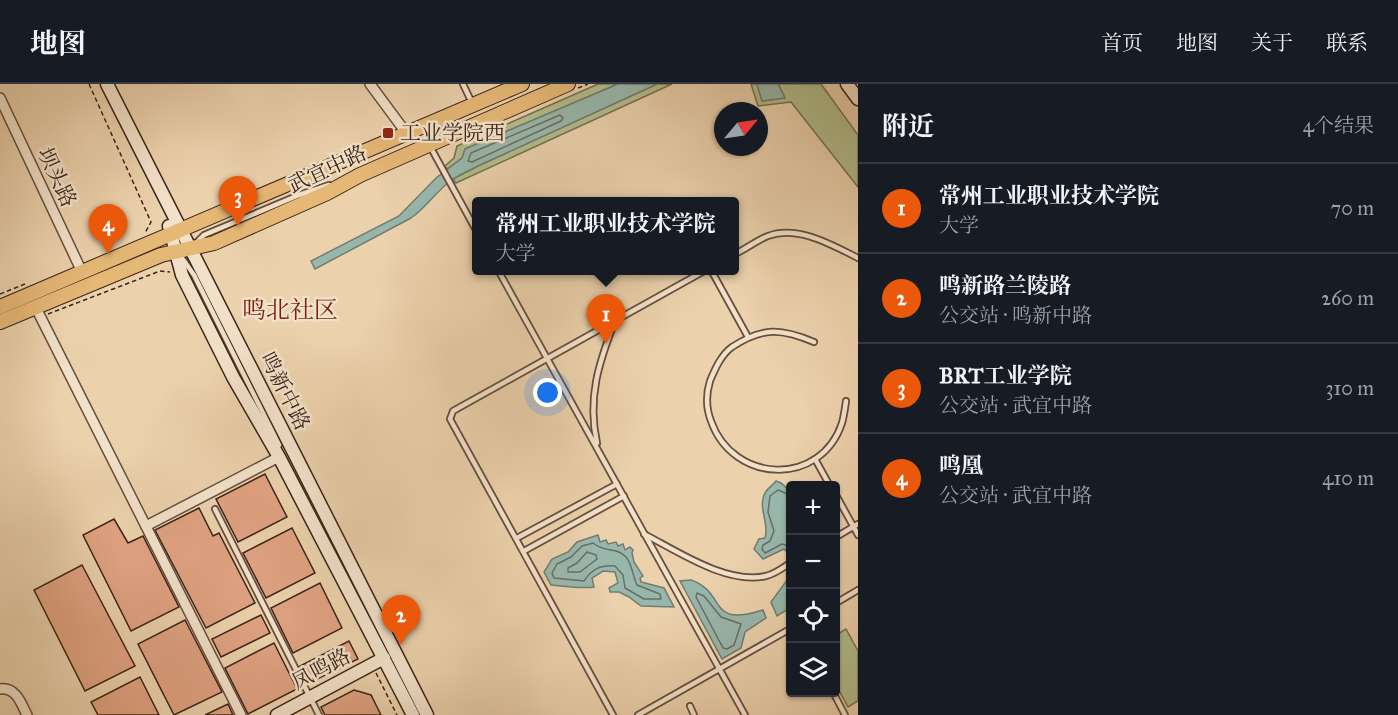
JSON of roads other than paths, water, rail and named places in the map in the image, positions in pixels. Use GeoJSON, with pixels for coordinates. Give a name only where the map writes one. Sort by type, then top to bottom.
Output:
{"type":"FeatureCollection","features":[{"type":"Feature","properties":{"kind":"main road","name":"鸣新中路"},"geometry":{"type":"LineString","coordinates":[[100,84],[165,216],[176,232]]}},
{"type":"Feature","properties":{"kind":"main road","name":"鸣新中路"},"geometry":{"type":"LineString","coordinates":[[107,84],[184,249],[427,715]]}},
{"type":"Feature","properties":{"kind":"main road","name":"武宜中路"},"geometry":{"type":"LineString","coordinates":[[0,307],[522,84]]}},
{"type":"Feature","properties":{"kind":"main road"},"geometry":{"type":"LineString","coordinates":[[847,84],[858,99]]}},
{"type":"Feature","properties":{"kind":"main road","name":"武宜中路"},"geometry":{"type":"LineString","coordinates":[[0,322],[39,312],[161,255],[214,243],[327,193],[360,175],[573,86]]}},
{"type":"Feature","properties":{"kind":"main road","name":"鸣新中路"},"geometry":{"type":"LineString","coordinates":[[184,249],[182,275],[233,377],[279,458],[414,715]]}},
{"type":"Feature","properties":{"kind":"main road","name":"凤鸣路"},"geometry":{"type":"LineString","coordinates":[[277,715],[384,658]]}},
{"type":"Feature","properties":{"kind":"street"},"geometry":{"type":"LineString","coordinates":[[370,84],[407,134]]}},
{"type":"Feature","properties":{"kind":"street","name":"坝头路"},"geometry":{"type":"LineString","coordinates":[[0,98],[82,272]]}},
{"type":"Feature","properties":{"kind":"street"},"geometry":{"type":"LineString","coordinates":[[39,312],[241,715]]}},
{"type":"Feature","properties":{"kind":"street"},"geometry":{"type":"LineString","coordinates":[[146,526],[279,458]]}},
{"type":"Feature","properties":{"kind":"street"},"geometry":{"type":"LineString","coordinates":[[0,689],[5,688],[14,692],[27,715]]}},
{"type":"Feature","properties":{"kind":"lane"},"geometry":{"type":"LineString","coordinates":[[463,84],[473,105]]}},
{"type":"Feature","properties":{"kind":"lane"},"geometry":{"type":"LineString","coordinates":[[430,146],[472,223]]}},
{"type":"Feature","properties":{"kind":"lane"},"geometry":{"type":"LineString","coordinates":[[739,253],[769,236],[784,233],[809,236],[858,258]]}},
{"type":"Feature","properties":{"kind":"lane"},"geometry":{"type":"LineString","coordinates":[[184,249],[195,277],[414,715]]}},
{"type":"Feature","properties":{"kind":"lane"},"geometry":{"type":"LineString","coordinates":[[184,249],[422,715]]}},
{"type":"Feature","properties":{"kind":"lane"},"geometry":{"type":"LineString","coordinates":[[501,275],[745,715]]}},
{"type":"Feature","properties":{"kind":"lane"},"geometry":{"type":"LineString","coordinates":[[613,715],[450,419],[453,411],[697,275]]}},
{"type":"Feature","properties":{"kind":"lane"},"geometry":{"type":"LineString","coordinates":[[714,275],[748,337]]}},
{"type":"Feature","properties":{"kind":"lane"},"geometry":{"type":"LineString","coordinates":[[598,450],[593,427],[594,397],[600,360],[615,321]]}},
{"type":"Feature","properties":{"kind":"lane"},"geometry":{"type":"LineString","coordinates":[[814,342],[793,333],[770,331],[748,337],[729,350],[715,368],[707,390],[708,413],[715,434],[729,452],[749,465],[771,470],[794,468],[815,459],[831,443],[842,423],[846,400]]}},
{"type":"Feature","properties":{"kind":"lane"},"geometry":{"type":"LineString","coordinates":[[815,459],[827,481]]}},
{"type":"Feature","properties":{"kind":"lane"},"geometry":{"type":"LineString","coordinates":[[517,538],[617,484]]}},
{"type":"Feature","properties":{"kind":"lane"},"geometry":{"type":"LineString","coordinates":[[524,551],[624,496]]}},
{"type":"Feature","properties":{"kind":"lane"},"geometry":{"type":"LineString","coordinates":[[840,501],[856,526],[858,535]]}},
{"type":"Feature","properties":{"kind":"lane"},"geometry":{"type":"LineString","coordinates":[[214,509],[319,715]]}},
{"type":"Feature","properties":{"kind":"lane"},"geometry":{"type":"LineString","coordinates":[[840,535],[856,526]]}},
{"type":"Feature","properties":{"kind":"lane"},"geometry":{"type":"LineString","coordinates":[[644,534],[702,564],[740,576],[764,576],[786,565]]}},
{"type":"Feature","properties":{"kind":"lane"},"geometry":{"type":"LineString","coordinates":[[840,601],[858,590]]}},
{"type":"Feature","properties":{"kind":"lane"},"geometry":{"type":"LineString","coordinates":[[638,715],[786,631]]}},
{"type":"Feature","properties":{"kind":"lane"},"geometry":{"type":"LineString","coordinates":[[835,697],[845,715]]}},
{"type":"Feature","properties":{"kind":"lane"},"geometry":{"type":"LineString","coordinates":[[690,706],[694,715]]}},
{"type":"Feature","properties":{"kind":"water"},"geometry":{"type":"Polygon","coordinates":[[[618,84],[657,84],[459,175],[447,183],[411,218],[315,269],[311,261],[399,216],[436,178],[462,158],[465,149],[618,84]]]}},
{"type":"Feature","properties":{"kind":"water"},"geometry":{"type":"Polygon","coordinates":[[[757,84],[778,84],[785,98],[762,101],[757,84]]]}},
{"type":"Feature","properties":{"kind":"water"},"geometry":{"type":"Polygon","coordinates":[[[776,481],[786,487],[786,551],[784,549],[763,559],[754,549],[759,539],[765,538],[766,527],[762,504],[766,492],[776,481]]]}},
{"type":"Feature","properties":{"kind":"water"},"geometry":{"type":"Polygon","coordinates":[[[598,535],[600,542],[606,540],[608,544],[616,542],[618,546],[623,544],[625,550],[630,547],[633,550],[634,562],[643,576],[640,578],[641,582],[664,588],[674,607],[641,606],[619,592],[610,592],[609,588],[618,583],[615,572],[603,571],[592,578],[594,587],[551,585],[544,572],[552,559],[568,552],[577,542],[598,535]]]}},
{"type":"Feature","properties":{"kind":"water"},"geometry":{"type":"Polygon","coordinates":[[[691,580],[710,593],[725,612],[733,615],[763,610],[766,618],[745,632],[741,648],[722,659],[680,581],[691,580]]]}},
{"type":"Feature","properties":{"kind":"water"},"geometry":{"type":"Polygon","coordinates":[[[786,581],[786,610],[777,616],[771,602],[786,581]]]}},
{"type":"Feature","properties":{"kind":"place","name":"工业学院西"},"geometry":{"type":"Point","coordinates":[388,133]}},
{"type":"Feature","properties":{"kind":"place","name":"BRT工业学院"},"geometry":{"type":"Point","coordinates":[238,226]}},
{"type":"Feature","properties":{"kind":"place","name":"鸣凰"},"geometry":{"type":"Point","coordinates":[108,254]}},
{"type":"Feature","properties":{"kind":"place","name":"常州工业职业技术学院"},"geometry":{"type":"Point","coordinates":[606,344]}},
{"type":"Feature","properties":{"kind":"place","name":"鸣新路兰陵路"},"geometry":{"type":"Point","coordinates":[401,645]}},
{"type":"Feature","properties":{"kind":"district","name":"鸣北社区"},"geometry":{"type":"Point","coordinates":[290,310]}}]}
